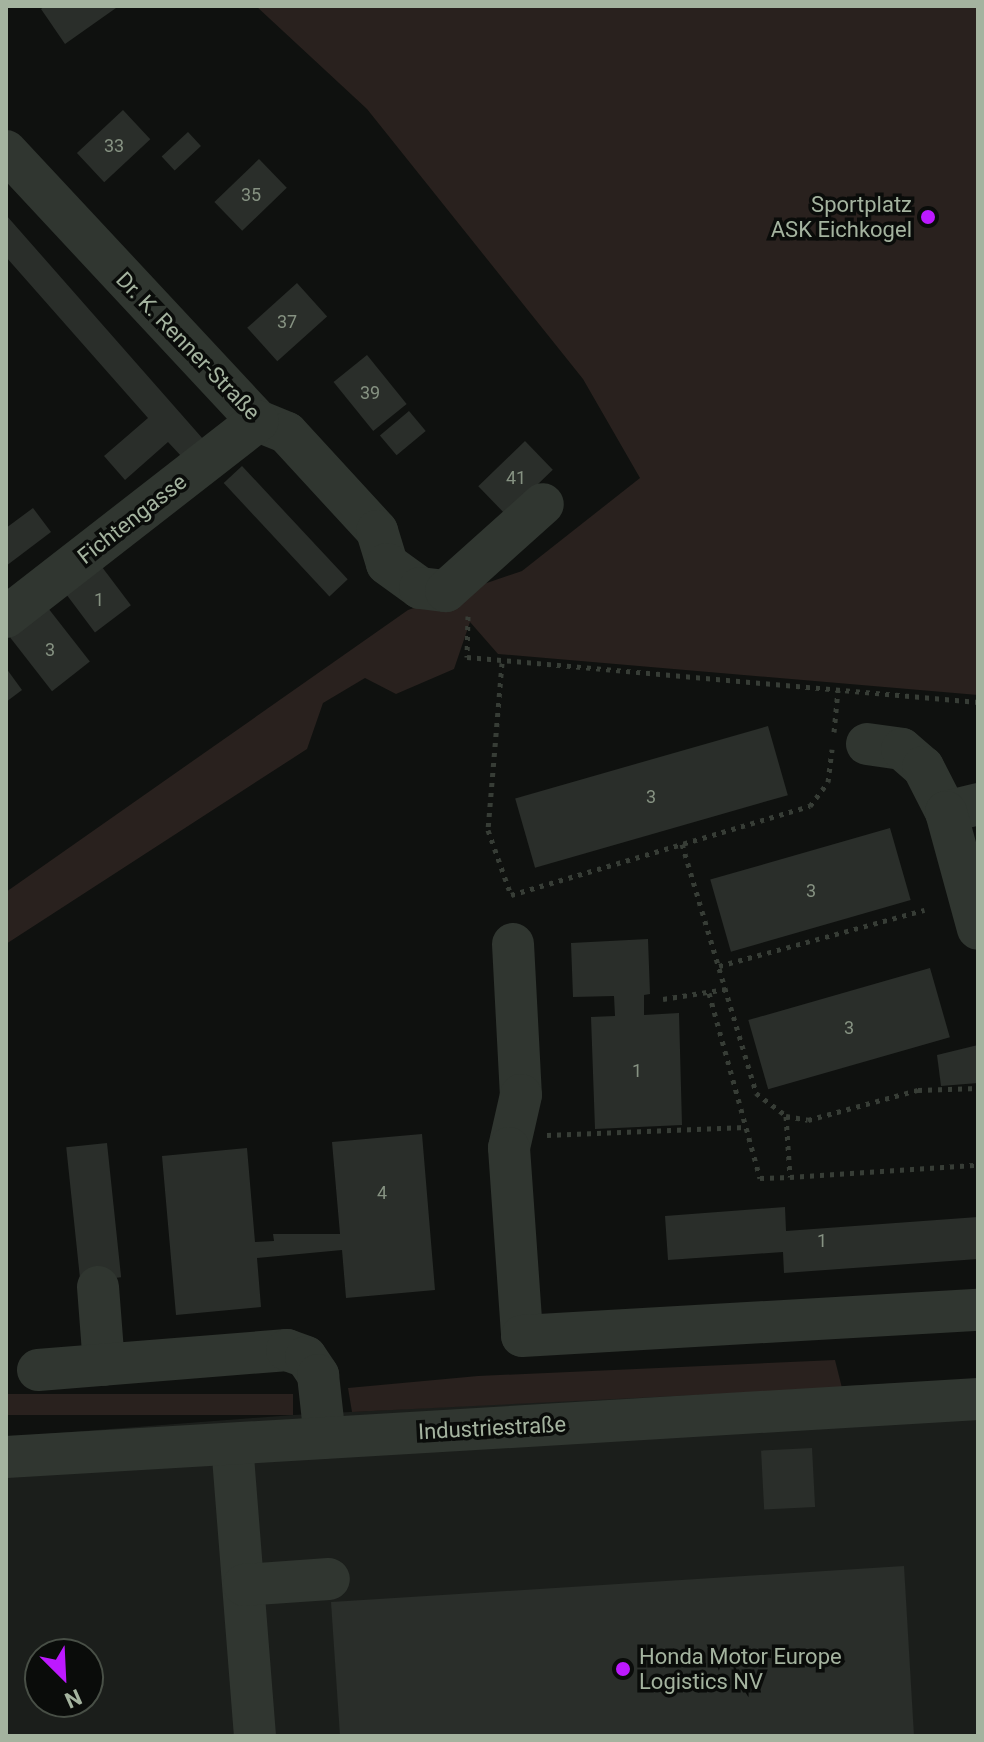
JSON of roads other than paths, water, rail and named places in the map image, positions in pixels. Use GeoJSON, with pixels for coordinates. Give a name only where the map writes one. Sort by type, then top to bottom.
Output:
{"type":"FeatureCollection","features":[{"type":"Feature","properties":{"kind":"street","name":"Dr. K. Renner-Straße"},"geometry":{"type":"LineString","coordinates":[[10,166],[258,421],[287,433],[377,531],[387,564],[420,588],[446,591],[543,504]]}},
{"type":"Feature","properties":{"kind":"street","name":"Fichtengasse"},"geometry":{"type":"LineString","coordinates":[[6,617],[258,421]]}},
{"type":"Feature","properties":{"kind":"street"},"geometry":{"type":"LineString","coordinates":[[867,744],[902,749],[962,808],[978,929]]}},
{"type":"Feature","properties":{"kind":"street"},"geometry":{"type":"LineString","coordinates":[[513,944],[521,1095],[512,1137],[522,1336],[978,1310]]}},
{"type":"Feature","properties":{"kind":"street"},"geometry":{"type":"LineString","coordinates":[[98,1287],[104,1365]]}},
{"type":"Feature","properties":{"kind":"street"},"geometry":{"type":"LineString","coordinates":[[38,1370],[287,1350],[306,1357],[318,1375],[325,1438]]}},
{"type":"Feature","properties":{"kind":"street","name":"Industriestraße"},"geometry":{"type":"LineString","coordinates":[[6,1457],[978,1399]]}},
{"type":"Feature","properties":{"kind":"street"},"geometry":{"type":"LineString","coordinates":[[232,1444],[255,1736]]}},
{"type":"Feature","properties":{"kind":"street"},"geometry":{"type":"LineString","coordinates":[[244,1585],[329,1579]]}},
{"type":"Feature","properties":{"kind":"place","name":"Sportplatz ASK Eichkogel"},"geometry":{"type":"Point","coordinates":[928,217]}},
{"type":"Feature","properties":{"kind":"place","name":"Honda Motor Europe Logistics NV"},"geometry":{"type":"Point","coordinates":[623,1669]}}]}
